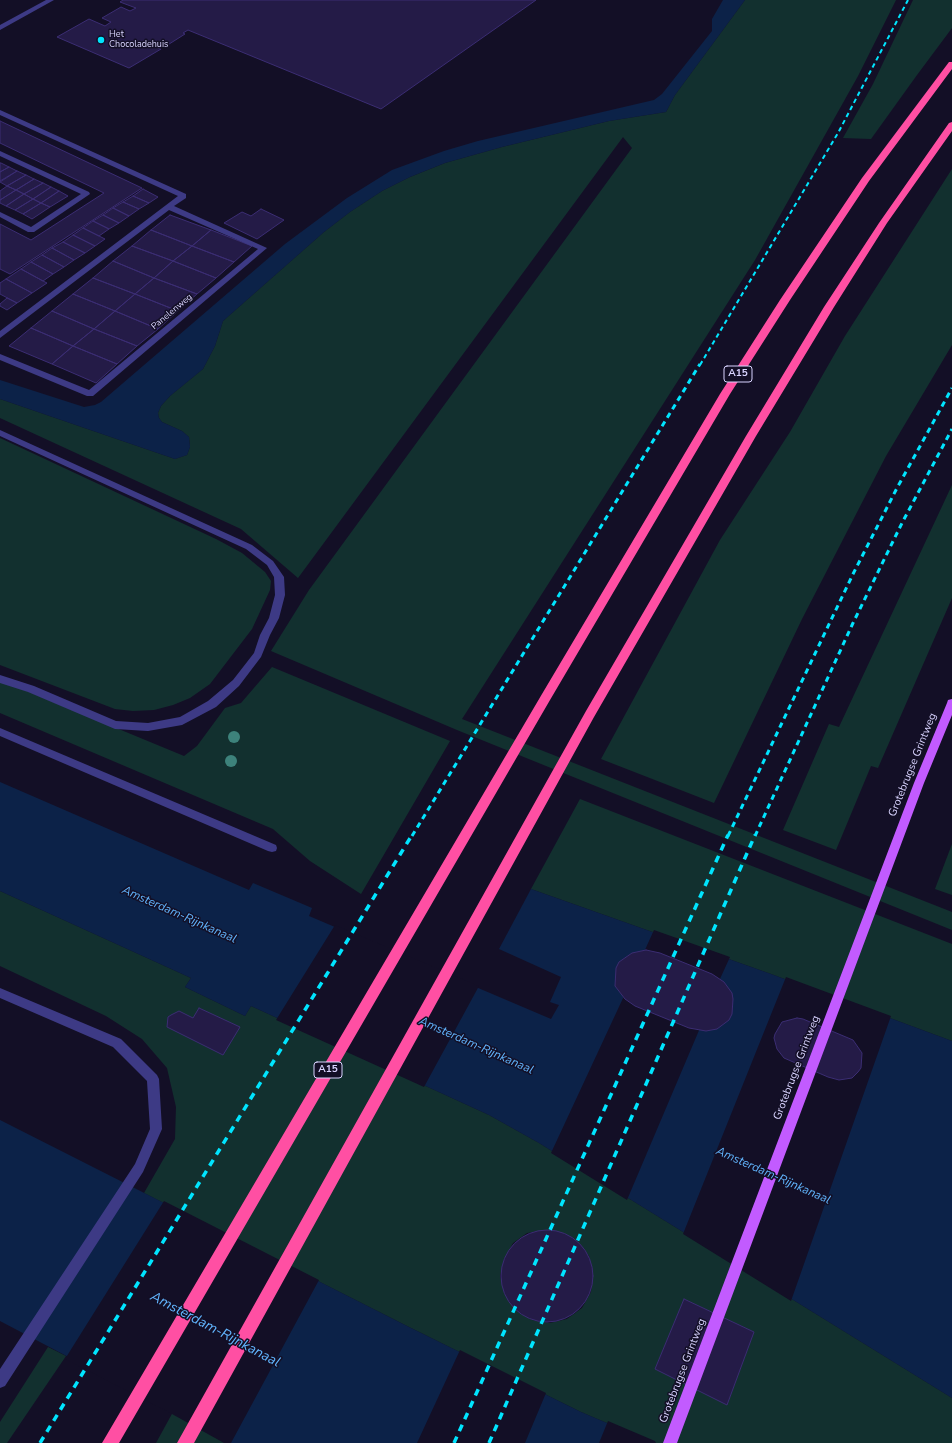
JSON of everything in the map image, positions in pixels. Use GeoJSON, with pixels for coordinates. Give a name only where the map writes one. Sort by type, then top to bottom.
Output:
{"type":"FeatureCollection","features":[{"type":"Feature","properties":{"kind":"highway","name":"A15"},"geometry":{"type":"LineString","coordinates":[[110,1443],[546,697],[726,394],[785,300],[865,180],[952,64]]}},
{"type":"Feature","properties":{"kind":"highway"},"geometry":{"type":"LineString","coordinates":[[185,1443],[590,714],[751,436],[829,306],[883,223],[952,125]]}},
{"type":"Feature","properties":{"kind":"main road","name":"Grotebrugse Grintweg"},"geometry":{"type":"LineString","coordinates":[[670,1443],[918,783],[952,703]]}},
{"type":"Feature","properties":{"kind":"street"},"geometry":{"type":"LineString","coordinates":[[0,28],[51,0]]}},
{"type":"Feature","properties":{"kind":"street"},"geometry":{"type":"LineString","coordinates":[[0,112],[183,196],[0,335]]}},
{"type":"Feature","properties":{"kind":"street"},"geometry":{"type":"LineString","coordinates":[[0,153],[86,194],[31,230],[0,214]]}},
{"type":"Feature","properties":{"kind":"street","name":"Panelenweg"},"geometry":{"type":"LineString","coordinates":[[0,358],[90,394],[263,248],[169,207]]}},
{"type":"Feature","properties":{"kind":"street"},"geometry":{"type":"LineString","coordinates":[[0,433],[249,547],[270,563],[280,577],[280,595],[274,618],[264,635],[258,654],[236,684],[212,704],[182,721],[148,727],[115,725],[31,689],[0,678]]}},
{"type":"Feature","properties":{"kind":"street"},"geometry":{"type":"LineString","coordinates":[[0,732],[272,848]]}},
{"type":"Feature","properties":{"kind":"street"},"geometry":{"type":"LineString","coordinates":[[0,993],[117,1043],[153,1079],[156,1129],[139,1168],[0,1380]]}},
{"type":"Feature","properties":{"kind":"green space"},"geometry":{"type":"Polygon","coordinates":[[[745,0],[896,0],[858,76],[755,260],[462,719],[952,912],[952,930],[457,730],[271,651],[309,590],[632,148],[623,137],[298,578],[241,529],[0,418],[0,399],[175,459],[187,455],[190,447],[189,437],[182,431],[162,422],[158,413],[161,406],[170,396],[203,369],[215,346],[223,321],[324,232],[350,212],[382,191],[410,177],[445,163],[502,147],[609,121],[666,112],[675,95],[745,0]]]}},
{"type":"Feature","properties":{"kind":"green space"},"geometry":{"type":"Polygon","coordinates":[[[913,0],[952,0],[952,28],[871,139],[843,138],[873,84],[913,0]]]}},
{"type":"Feature","properties":{"kind":"green space"},"geometry":{"type":"Polygon","coordinates":[[[952,169],[952,345],[886,456],[802,619],[714,803],[601,759],[720,540],[790,432],[845,336],[952,169]]]}},
{"type":"Feature","properties":{"kind":"green space"},"geometry":{"type":"Polygon","coordinates":[[[0,438],[216,539],[242,553],[265,572],[271,581],[270,590],[252,629],[210,684],[190,698],[173,705],[154,710],[133,711],[115,709],[0,665],[0,438]]]}},
{"type":"Feature","properties":{"kind":"green space"},"geometry":{"type":"Polygon","coordinates":[[[952,485],[952,598],[878,768],[871,766],[836,850],[783,830],[829,724],[839,727],[952,485]]]}},
{"type":"Feature","properties":{"kind":"green space"},"geometry":{"type":"Polygon","coordinates":[[[272,667],[450,741],[361,894],[310,861],[273,829],[0,713],[0,680],[184,756],[197,746],[225,708],[241,703],[272,667]]]}},
{"type":"Feature","properties":{"kind":"green space"},"geometry":{"type":"Polygon","coordinates":[[[580,799],[952,944],[952,1041],[771,974],[531,889],[580,799]]]}},
{"type":"Feature","properties":{"kind":"green space"},"geometry":{"type":"Polygon","coordinates":[[[952,844],[952,895],[935,889],[952,844]]]}},
{"type":"Feature","properties":{"kind":"green space"},"geometry":{"type":"Polygon","coordinates":[[[0,891],[191,978],[185,987],[245,1016],[251,1006],[489,1115],[539,1143],[952,1398],[952,1443],[654,1443],[581,1412],[407,1326],[144,1193],[175,1139],[176,1107],[167,1068],[142,1039],[106,1016],[0,966],[0,891]],[[545,1230],[527,1233],[513,1243],[504,1259],[500,1276],[505,1295],[516,1310],[532,1320],[550,1323],[567,1319],[582,1308],[591,1292],[593,1274],[589,1256],[578,1242],[562,1233],[545,1230]],[[684,1299],[655,1369],[727,1405],[754,1332],[684,1299]]]}},
{"type":"Feature","properties":{"kind":"green space"},"geometry":{"type":"Polygon","coordinates":[[[48,1347],[66,1356],[7,1443],[0,1443],[0,1422],[48,1347]]]}},
{"type":"Feature","properties":{"kind":"green space"},"geometry":{"type":"Polygon","coordinates":[[[173,1412],[228,1443],[156,1443],[173,1412]]]}},
{"type":"Feature","properties":{"kind":"water"},"geometry":{"type":"Polygon","coordinates":[[[723,0],[745,0],[675,95],[666,112],[609,121],[502,147],[445,163],[410,177],[382,191],[350,212],[324,232],[223,321],[215,346],[203,369],[170,396],[161,406],[158,413],[162,422],[182,431],[189,437],[190,447],[187,455],[175,459],[0,399],[0,380],[84,407],[101,402],[285,244],[347,198],[392,170],[444,151],[478,141],[654,100],[662,94],[712,31],[712,19],[723,0]]]}},
{"type":"Feature","properties":{"kind":"water","name":"Amsterdam-Rijnkanaal"},"geometry":{"type":"Polygon","coordinates":[[[0,782],[249,890],[253,883],[312,908],[309,916],[551,1019],[559,1005],[550,1002],[561,977],[499,949],[531,889],[771,974],[952,1041],[952,1398],[539,1143],[489,1115],[251,1006],[245,1016],[185,987],[191,978],[0,891],[0,782]],[[646,950],[632,953],[619,962],[616,968],[615,986],[625,999],[689,1028],[706,1031],[712,1030],[729,1020],[732,1014],[732,993],[724,982],[712,974],[646,950]]]}},
{"type":"Feature","properties":{"kind":"water","name":"Amsterdam-Rijnkanaal"},"geometry":{"type":"Polygon","coordinates":[[[0,1120],[407,1326],[581,1412],[654,1443],[228,1443],[173,1412],[0,1321],[0,1120]]]}},
{"type":"Feature","properties":{"kind":"pier"},"geometry":{"type":"Polygon","coordinates":[[[335,925],[479,986],[424,1087],[276,1020],[335,925]]]}},
{"type":"Feature","properties":{"kind":"pier"},"geometry":{"type":"Polygon","coordinates":[[[654,930],[730,957],[719,981],[644,952],[654,930]]]}},
{"type":"Feature","properties":{"kind":"pier"},"geometry":{"type":"Polygon","coordinates":[[[786,977],[891,1016],[791,1301],[683,1234],[786,977]]]}},
{"type":"Feature","properties":{"kind":"pier"},"geometry":{"type":"Polygon","coordinates":[[[624,996],[700,1028],[627,1200],[551,1153],[624,996]]]}},
{"type":"Feature","properties":{"kind":"pier"},"geometry":{"type":"Polygon","coordinates":[[[164,1201],[319,1280],[231,1443],[224,1443],[172,1414],[65,1359],[164,1201]]]}},
{"type":"Feature","properties":{"kind":"pier"},"geometry":{"type":"Polygon","coordinates":[[[460,1350],[546,1393],[525,1443],[417,1443],[460,1350]]]}},
{"type":"Feature","properties":{"kind":"pier"},"geometry":{"type":"Polygon","coordinates":[[[608,1421],[655,1441],[656,1443],[599,1443],[608,1421]]]}},
{"type":"Feature","properties":{"kind":"building"},"geometry":{"type":"Polygon","coordinates":[[[123,0],[536,0],[381,109],[188,30],[183,33],[185,34],[166,46],[164,45],[158,48],[161,49],[129,68],[57,37],[89,19],[105,26],[111,22],[102,18],[121,7],[130,11],[136,8],[120,2],[123,0]]]}},
{"type":"Feature","properties":{"kind":"building"},"geometry":{"type":"Polygon","coordinates":[[[0,121],[142,188],[10,274],[0,269],[0,224],[31,240],[104,193],[0,143],[0,121]]]}},
{"type":"Feature","properties":{"kind":"building"},"geometry":{"type":"Polygon","coordinates":[[[1,163],[9,167],[0,172],[1,163]]]}},
{"type":"Feature","properties":{"kind":"building"},"geometry":{"type":"Polygon","coordinates":[[[9,167],[17,171],[0,181],[0,172],[9,167]]]}},
{"type":"Feature","properties":{"kind":"building"},"geometry":{"type":"Polygon","coordinates":[[[17,171],[26,175],[7,186],[0,182],[17,171]]]}},
{"type":"Feature","properties":{"kind":"building"},"geometry":{"type":"Polygon","coordinates":[[[26,175],[34,179],[16,190],[7,186],[26,175]]]}},
{"type":"Feature","properties":{"kind":"building"},"geometry":{"type":"Polygon","coordinates":[[[34,179],[43,183],[24,194],[16,190],[34,179]]]}},
{"type":"Feature","properties":{"kind":"building"},"geometry":{"type":"Polygon","coordinates":[[[43,183],[51,187],[33,199],[24,194],[43,183]]]}},
{"type":"Feature","properties":{"kind":"building"},"geometry":{"type":"Polygon","coordinates":[[[7,186],[16,190],[0,200],[0,191],[7,186]]]}},
{"type":"Feature","properties":{"kind":"building"},"geometry":{"type":"Polygon","coordinates":[[[51,187],[59,191],[41,203],[33,199],[51,187]]]}},
{"type":"Feature","properties":{"kind":"building"},"geometry":{"type":"Polygon","coordinates":[[[143,189],[158,197],[149,203],[133,196],[143,189]]]}},
{"type":"Feature","properties":{"kind":"building"},"geometry":{"type":"Polygon","coordinates":[[[16,190],[24,194],[6,206],[0,203],[0,200],[16,190]]]}},
{"type":"Feature","properties":{"kind":"building"},"geometry":{"type":"Polygon","coordinates":[[[59,191],[68,196],[50,207],[41,203],[59,191]]]}},
{"type":"Feature","properties":{"kind":"building"},"geometry":{"type":"Polygon","coordinates":[[[24,194],[33,199],[15,210],[6,206],[24,194]]]}},
{"type":"Feature","properties":{"kind":"building"},"geometry":{"type":"Polygon","coordinates":[[[133,196],[149,203],[139,209],[123,202],[133,196]]]}},
{"type":"Feature","properties":{"kind":"building"},"geometry":{"type":"Polygon","coordinates":[[[33,199],[41,203],[23,214],[15,210],[33,199]]]}},
{"type":"Feature","properties":{"kind":"building"},"geometry":{"type":"Polygon","coordinates":[[[123,202],[139,209],[129,216],[113,208],[123,202]]]}},
{"type":"Feature","properties":{"kind":"building"},"geometry":{"type":"Polygon","coordinates":[[[41,203],[50,207],[32,219],[23,214],[41,203]]]}},
{"type":"Feature","properties":{"kind":"building"},"geometry":{"type":"Polygon","coordinates":[[[113,208],[129,216],[119,223],[103,215],[113,208]]]}},
{"type":"Feature","properties":{"kind":"building"},"geometry":{"type":"Polygon","coordinates":[[[261,209],[284,220],[257,239],[224,223],[242,212],[251,216],[261,209]]]}},
{"type":"Feature","properties":{"kind":"building"},"geometry":{"type":"Polygon","coordinates":[[[103,215],[119,223],[109,229],[93,221],[103,215]]]}},
{"type":"Feature","properties":{"kind":"building"},"geometry":{"type":"Polygon","coordinates":[[[170,215],[211,230],[192,246],[151,230],[170,215]]]}},
{"type":"Feature","properties":{"kind":"building"},"geometry":{"type":"Polygon","coordinates":[[[93,221],[109,229],[99,236],[83,228],[93,221]]]}},
{"type":"Feature","properties":{"kind":"building"},"geometry":{"type":"Polygon","coordinates":[[[83,228],[105,239],[95,246],[73,235],[83,228]]]}},
{"type":"Feature","properties":{"kind":"building"},"geometry":{"type":"Polygon","coordinates":[[[151,230],[192,246],[173,261],[132,246],[151,230]]]}},
{"type":"Feature","properties":{"kind":"building"},"geometry":{"type":"Polygon","coordinates":[[[211,230],[252,246],[234,262],[192,246],[211,230]]]}},
{"type":"Feature","properties":{"kind":"building"},"geometry":{"type":"Polygon","coordinates":[[[73,235],[95,246],[85,253],[63,242],[73,235]]]}},
{"type":"Feature","properties":{"kind":"building"},"geometry":{"type":"Polygon","coordinates":[[[63,242],[85,253],[74,260],[52,248],[63,242]]]}},
{"type":"Feature","properties":{"kind":"building"},"geometry":{"type":"Polygon","coordinates":[[[132,246],[173,261],[154,278],[113,261],[132,246]]]}},
{"type":"Feature","properties":{"kind":"building"},"geometry":{"type":"Polygon","coordinates":[[[192,246],[234,262],[216,278],[173,261],[192,246]]]}},
{"type":"Feature","properties":{"kind":"building"},"geometry":{"type":"Polygon","coordinates":[[[52,248],[74,260],[64,267],[42,255],[52,248]]]}},
{"type":"Feature","properties":{"kind":"building"},"geometry":{"type":"Polygon","coordinates":[[[42,255],[64,267],[53,274],[31,262],[42,255]]]}},
{"type":"Feature","properties":{"kind":"building"},"geometry":{"type":"Polygon","coordinates":[[[113,261],[154,278],[135,294],[93,278],[113,261]]]}},
{"type":"Feature","properties":{"kind":"building"},"geometry":{"type":"Polygon","coordinates":[[[173,261],[216,278],[197,294],[154,278],[173,261]]]}},
{"type":"Feature","properties":{"kind":"building"},"geometry":{"type":"Polygon","coordinates":[[[31,262],[53,274],[43,281],[21,269],[31,262]]]}},
{"type":"Feature","properties":{"kind":"building"},"geometry":{"type":"Polygon","coordinates":[[[21,269],[47,283],[32,293],[6,279],[21,269]]]}},
{"type":"Feature","properties":{"kind":"building"},"geometry":{"type":"Polygon","coordinates":[[[93,278],[135,294],[115,311],[73,294],[93,278]]]}},
{"type":"Feature","properties":{"kind":"building"},"geometry":{"type":"Polygon","coordinates":[[[154,278],[197,294],[178,311],[135,294],[154,278]]]}},
{"type":"Feature","properties":{"kind":"building"},"geometry":{"type":"Polygon","coordinates":[[[6,279],[32,293],[17,303],[0,294],[0,283],[6,279]]]}},
{"type":"Feature","properties":{"kind":"building"},"geometry":{"type":"Polygon","coordinates":[[[73,294],[115,311],[94,329],[52,311],[73,294]]]}},
{"type":"Feature","properties":{"kind":"building"},"geometry":{"type":"Polygon","coordinates":[[[135,294],[178,311],[158,329],[115,311],[135,294]]]}},
{"type":"Feature","properties":{"kind":"building"},"geometry":{"type":"Polygon","coordinates":[[[7,298],[17,303],[7,310],[0,306],[0,304],[7,298]]]}},
{"type":"Feature","properties":{"kind":"building"},"geometry":{"type":"Polygon","coordinates":[[[52,311],[94,329],[73,346],[31,328],[52,311]]]}},
{"type":"Feature","properties":{"kind":"building"},"geometry":{"type":"Polygon","coordinates":[[[115,311],[158,329],[137,346],[94,329],[115,311]]]}},
{"type":"Feature","properties":{"kind":"building"},"geometry":{"type":"Polygon","coordinates":[[[31,328],[73,346],[52,364],[9,346],[31,328]]]}},
{"type":"Feature","properties":{"kind":"building"},"geometry":{"type":"Polygon","coordinates":[[[94,329],[137,346],[117,364],[73,346],[94,329]]]}},
{"type":"Feature","properties":{"kind":"building"},"geometry":{"type":"Polygon","coordinates":[[[73,346],[117,364],[96,383],[52,364],[73,346]]]}},
{"type":"Feature","properties":{"kind":"building"},"geometry":{"type":"Polygon","coordinates":[[[646,950],[660,953],[712,974],[724,982],[732,993],[733,999],[732,1014],[729,1020],[717,1029],[706,1031],[689,1028],[635,1006],[625,999],[615,986],[616,968],[619,962],[632,953],[646,950]]]}},
{"type":"Feature","properties":{"kind":"building"},"geometry":{"type":"Polygon","coordinates":[[[199,1008],[240,1027],[223,1055],[167,1027],[168,1017],[171,1015],[179,1011],[193,1018],[199,1008]]]}},
{"type":"Feature","properties":{"kind":"building"},"geometry":{"type":"Polygon","coordinates":[[[797,1018],[803,1019],[853,1040],[862,1053],[861,1068],[858,1072],[852,1078],[839,1080],[828,1077],[784,1058],[777,1049],[774,1038],[775,1034],[782,1022],[797,1018]]]}},
{"type":"Feature","properties":{"kind":"building"},"geometry":{"type":"Polygon","coordinates":[[[547,1230],[556,1231],[573,1238],[585,1250],[592,1267],[592,1285],[585,1302],[573,1314],[556,1321],[547,1322],[538,1321],[521,1314],[509,1302],[502,1285],[501,1276],[502,1267],[509,1250],[521,1238],[538,1231],[547,1230]]]}},
{"type":"Feature","properties":{"kind":"building"},"geometry":{"type":"Polygon","coordinates":[[[684,1299],[754,1332],[727,1405],[655,1369],[684,1299]]]}},
{"type":"Feature","properties":{"kind":"railway"},"geometry":{"type":"LineString","coordinates":[[700,365],[838,133],[908,0]]}},
{"type":"Feature","properties":{"kind":"railway"},"geometry":{"type":"LineString","coordinates":[[412,836],[700,364]]}},
{"type":"Feature","properties":{"kind":"railway"},"geometry":{"type":"LineString","coordinates":[[728,836],[853,574],[897,488],[952,388]]}},
{"type":"Feature","properties":{"kind":"railway"},"geometry":{"type":"LineString","coordinates":[[755,836],[853,623],[902,523],[952,429]]}},
{"type":"Feature","properties":{"kind":"railway"},"geometry":{"type":"LineString","coordinates":[[40,1443],[412,835]]}},
{"type":"Feature","properties":{"kind":"railway"},"geometry":{"type":"LineString","coordinates":[[454,1443],[728,835]]}},
{"type":"Feature","properties":{"kind":"railway"},"geometry":{"type":"LineString","coordinates":[[489,1443],[755,835]]}},
{"type":"Feature","properties":{"kind":"place","name":"Het Chocoladehuis"},"geometry":{"type":"Point","coordinates":[101,40]}}]}
